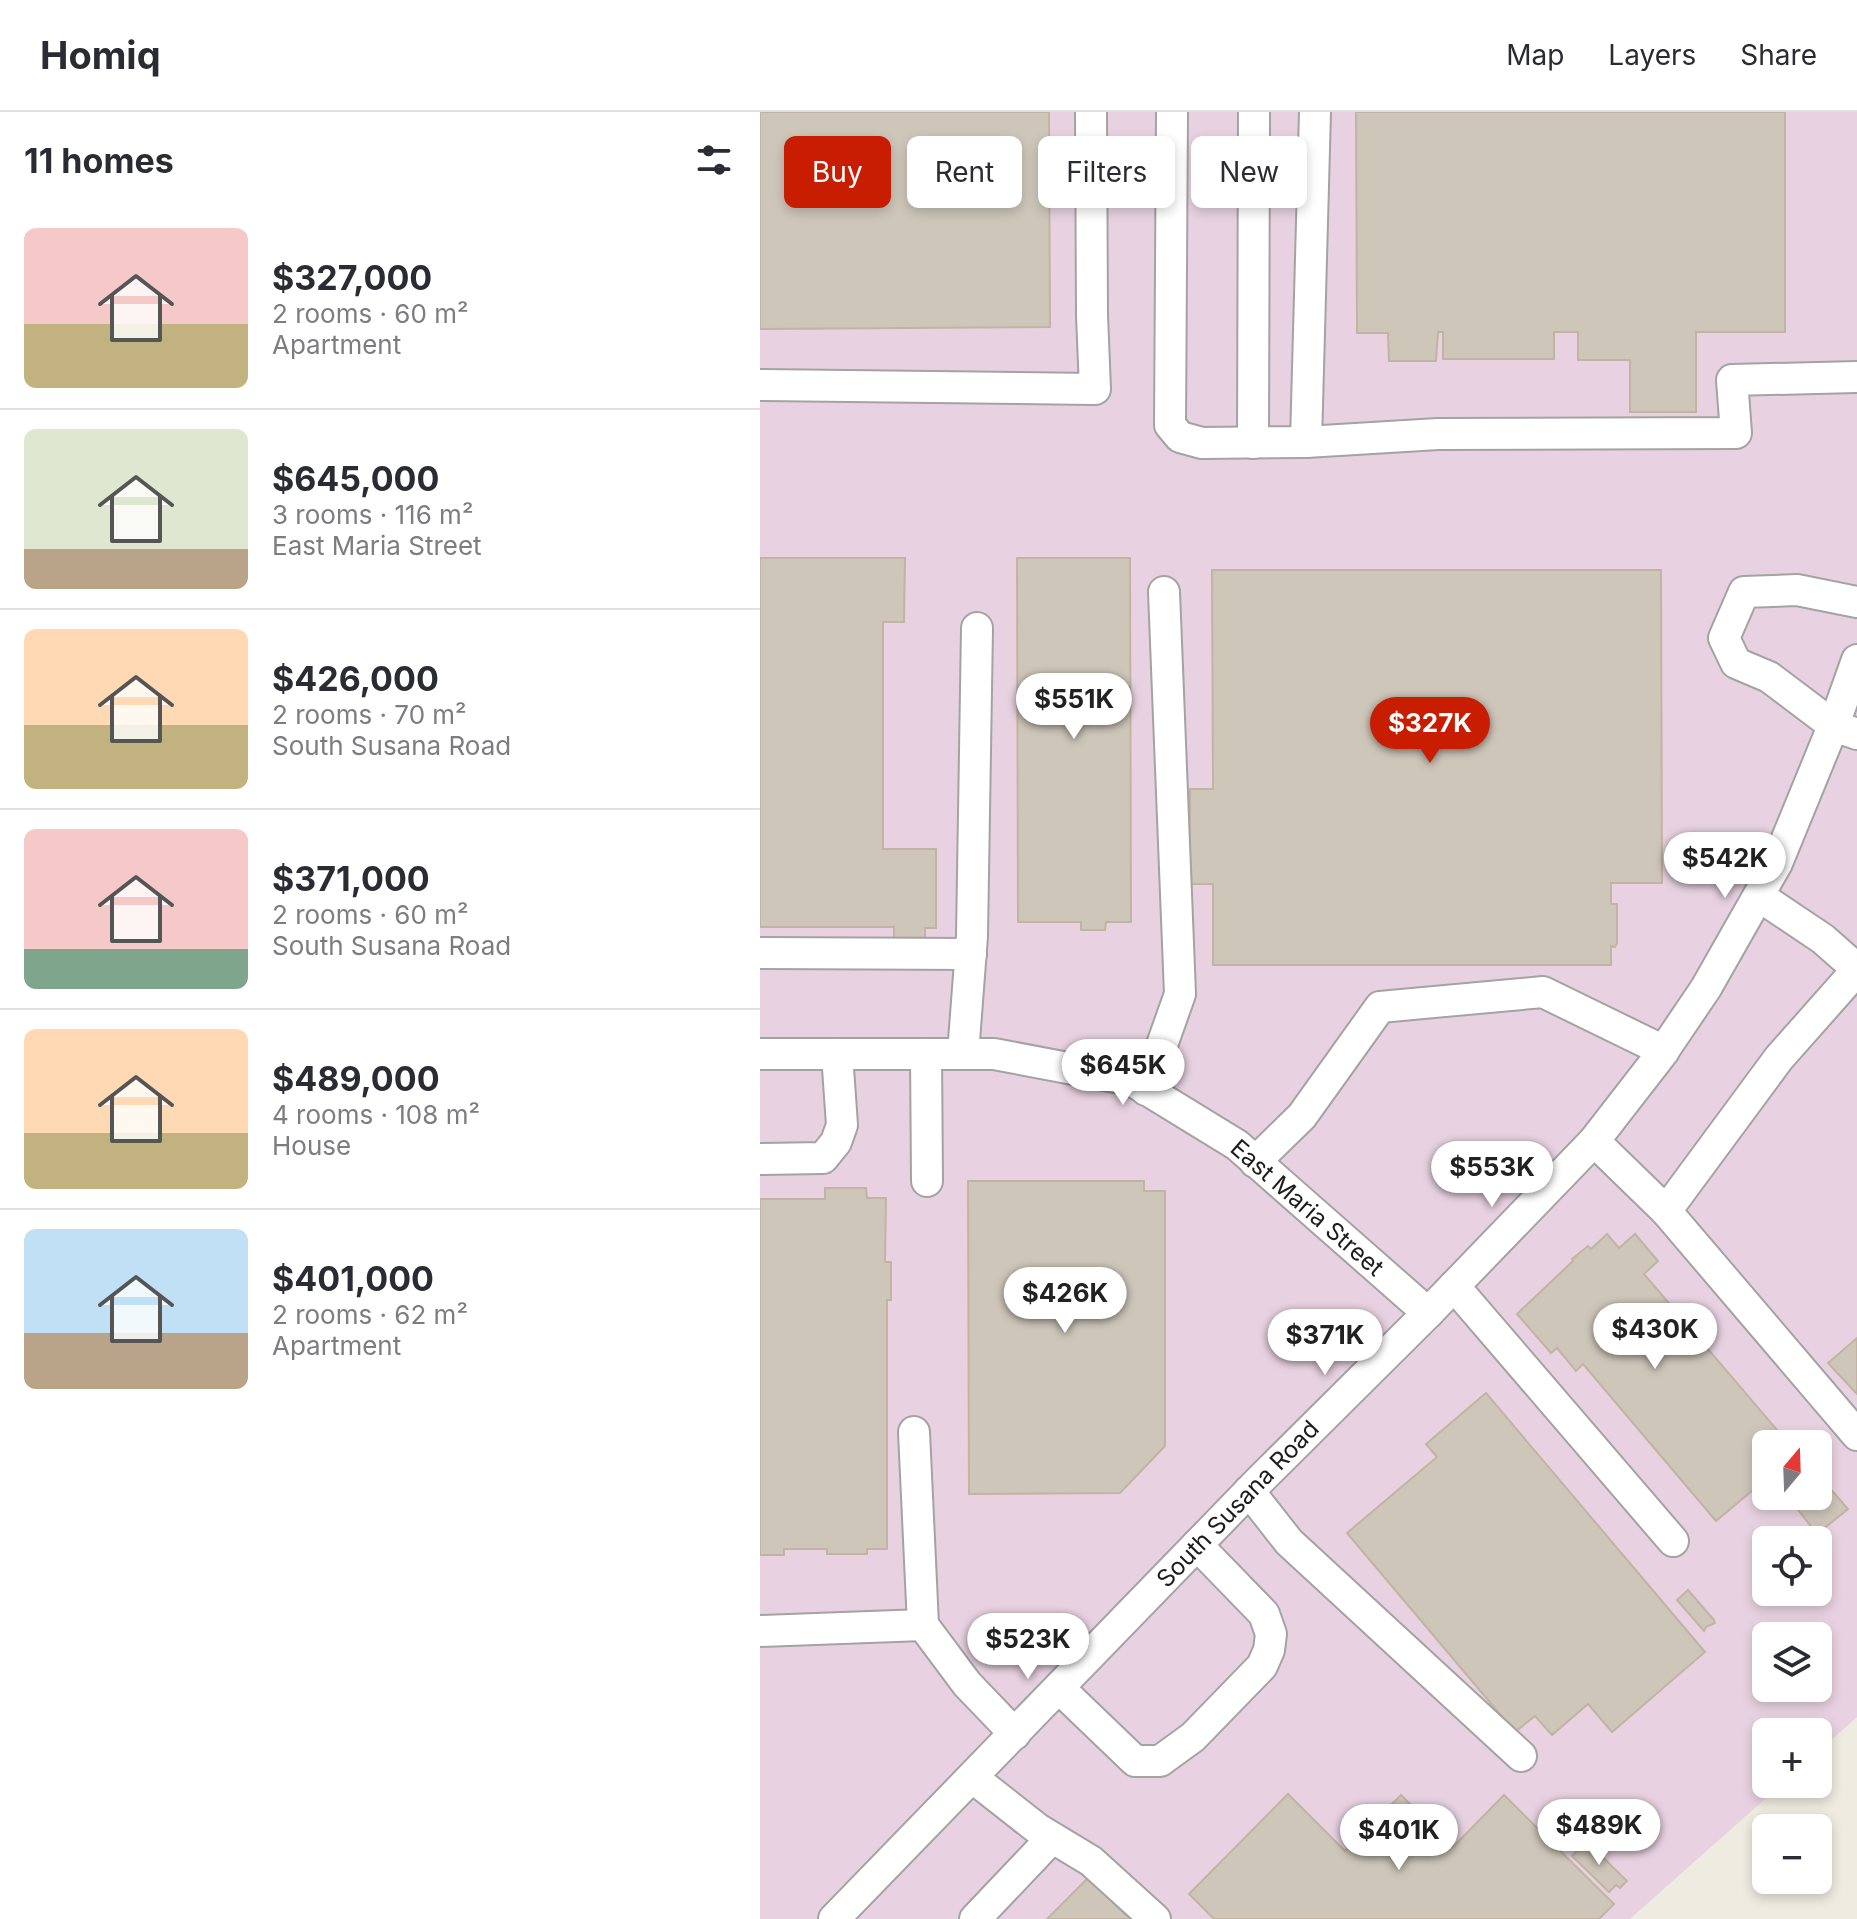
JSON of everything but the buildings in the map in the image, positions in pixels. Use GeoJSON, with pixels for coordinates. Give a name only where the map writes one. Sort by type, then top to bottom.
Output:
{"type":"FeatureCollection","features":[{"type":"Feature","properties":{"kind":"street"},"geometry":{"type":"LineString","coordinates":[[760,385],[1095,389],[1091,112]]}},
{"type":"Feature","properties":{"kind":"street"},"geometry":{"type":"LineString","coordinates":[[1172,112],[1170,425],[1180,437],[1202,443],[1253,443],[1438,434],[1736,433],[1732,380],[1857,377]]}},
{"type":"Feature","properties":{"kind":"street"},"geometry":{"type":"LineString","coordinates":[[1253,443],[1254,112]]}},
{"type":"Feature","properties":{"kind":"street"},"geometry":{"type":"LineString","coordinates":[[1306,442],[1315,112]]}},
{"type":"Feature","properties":{"kind":"street"},"geometry":{"type":"LineString","coordinates":[[1845,730],[1769,677],[1736,663],[1724,638],[1744,592],[1797,590],[1857,602]]}},
{"type":"Feature","properties":{"kind":"street"},"geometry":{"type":"LineString","coordinates":[[1146,1090],[1180,994],[1164,592]]}},
{"type":"Feature","properties":{"kind":"street"},"geometry":{"type":"LineString","coordinates":[[963,1054],[971,954],[977,628]]}},
{"type":"Feature","properties":{"kind":"street","name":"South Susana Road"},"geometry":{"type":"LineString","coordinates":[[834,1919],[1594,1141],[1664,1051],[1706,988],[1759,896],[1845,730],[1857,660]]}},
{"type":"Feature","properties":{"kind":"street"},"geometry":{"type":"LineString","coordinates":[[1666,1211],[1779,1058],[1857,970],[1823,939],[1759,896]]}},
{"type":"Feature","properties":{"kind":"street"},"geometry":{"type":"LineString","coordinates":[[760,953],[971,954]]}},
{"type":"Feature","properties":{"kind":"street"},"geometry":{"type":"LineString","coordinates":[[1255,1162],[1302,1116],[1380,1007],[1543,992],[1664,1051]]}},
{"type":"Feature","properties":{"kind":"street","name":"East Maria Street"},"geometry":{"type":"LineString","coordinates":[[760,1054],[994,1054],[1131,1080],[1237,1145],[1428,1313]]}},
{"type":"Feature","properties":{"kind":"street"},"geometry":{"type":"LineString","coordinates":[[760,1159],[823,1158],[836,1142],[842,1125],[837,1054]]}},
{"type":"Feature","properties":{"kind":"street"},"geometry":{"type":"LineString","coordinates":[[926,1054],[927,1181]]}},
{"type":"Feature","properties":{"kind":"street"},"geometry":{"type":"LineString","coordinates":[[1594,1141],[1666,1211],[1857,1435]]}},
{"type":"Feature","properties":{"kind":"street"},"geometry":{"type":"LineString","coordinates":[[1454,1286],[1673,1541]]}},
{"type":"Feature","properties":{"kind":"street"},"geometry":{"type":"LineString","coordinates":[[914,1432],[923,1625],[967,1684],[1015,1734]]}},
{"type":"Feature","properties":{"kind":"street"},"geometry":{"type":"LineString","coordinates":[[1249,1491],[1289,1542],[1521,1756]]}},
{"type":"Feature","properties":{"kind":"street"},"geometry":{"type":"LineString","coordinates":[[1059,1688],[1135,1761],[1160,1761],[1203,1727],[1262,1666],[1269,1650],[1271,1634],[1264,1614],[1197,1545]]}},
{"type":"Feature","properties":{"kind":"street"},"geometry":{"type":"LineString","coordinates":[[760,1631],[923,1625]]}},
{"type":"Feature","properties":{"kind":"street"},"geometry":{"type":"LineString","coordinates":[[973,1778],[1052,1838],[1091,1861],[1155,1919]]}},
{"type":"Feature","properties":{"kind":"street"},"geometry":{"type":"LineString","coordinates":[[975,1919],[1052,1838]]}},
{"type":"Feature","properties":{"kind":"shaded area"},"geometry":{"type":"Polygon","coordinates":[[[760,112],[1857,112],[1857,1717],[1832,1739],[1832,1718],[1752,1718],[1752,1798],[1766,1798],[1630,1919],[760,1919],[760,112]]]}}]}
